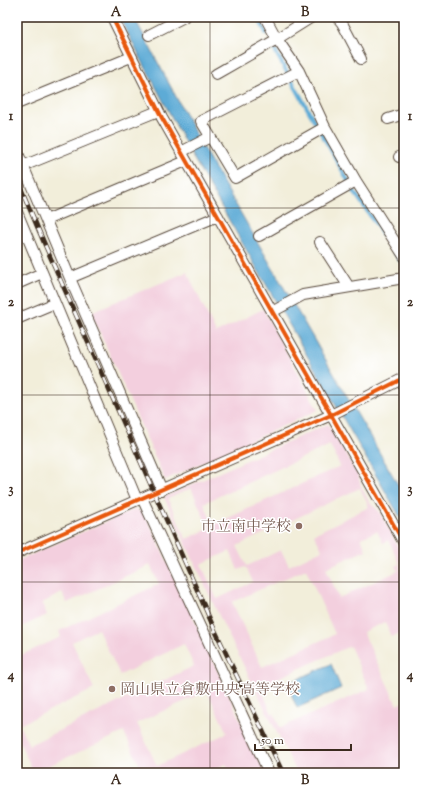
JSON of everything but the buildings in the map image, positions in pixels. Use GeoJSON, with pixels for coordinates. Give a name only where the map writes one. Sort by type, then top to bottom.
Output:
{"type":"FeatureCollection","features":[{"type":"Feature","properties":{"kind":"street"},"geometry":{"type":"LineString","coordinates":[[112,17],[158,111],[334,413],[404,543]]}},
{"type":"Feature","properties":{"kind":"street"},"geometry":{"type":"LineString","coordinates":[[149,35],[184,17]]}},
{"type":"Feature","properties":{"kind":"street"},"geometry":{"type":"LineString","coordinates":[[266,17],[292,75],[325,127],[356,182],[404,256]]}},
{"type":"Feature","properties":{"kind":"street"},"geometry":{"type":"LineString","coordinates":[[216,74],[277,40],[312,17]]}},
{"type":"Feature","properties":{"kind":"street"},"geometry":{"type":"LineString","coordinates":[[337,17],[342,23],[361,59]]}},
{"type":"Feature","properties":{"kind":"street"},"geometry":{"type":"LineString","coordinates":[[17,104],[131,57]]}},
{"type":"Feature","properties":{"kind":"street"},"geometry":{"type":"LineString","coordinates":[[292,75],[201,121],[206,139],[235,178],[325,127]]}},
{"type":"Feature","properties":{"kind":"street"},"geometry":{"type":"LineString","coordinates":[[23,166],[158,111]]}},
{"type":"Feature","properties":{"kind":"street"},"geometry":{"type":"LineString","coordinates":[[388,119],[404,114]]}},
{"type":"Feature","properties":{"kind":"street"},"geometry":{"type":"LineString","coordinates":[[46,220],[184,154],[206,139]]}},
{"type":"Feature","properties":{"kind":"street"},"geometry":{"type":"LineString","coordinates":[[17,151],[70,278],[162,490]]}},
{"type":"Feature","properties":{"kind":"street"},"geometry":{"type":"LineString","coordinates":[[259,236],[356,182]]}},
{"type":"Feature","properties":{"kind":"street"},"geometry":{"type":"LineString","coordinates":[[17,212],[140,499],[269,773]]}},
{"type":"Feature","properties":{"kind":"street"},"geometry":{"type":"LineString","coordinates":[[70,278],[218,216]]}},
{"type":"Feature","properties":{"kind":"street"},"geometry":{"type":"LineString","coordinates":[[320,242],[349,287]]}},
{"type":"Feature","properties":{"kind":"street"},"geometry":{"type":"LineString","coordinates":[[17,284],[42,273]]}},
{"type":"Feature","properties":{"kind":"street"},"geometry":{"type":"LineString","coordinates":[[275,310],[303,295],[402,278]]}},
{"type":"Feature","properties":{"kind":"street"},"geometry":{"type":"LineString","coordinates":[[17,319],[55,303]]}},
{"type":"Feature","properties":{"kind":"street"},"geometry":{"type":"LineString","coordinates":[[17,553],[334,413],[404,378]]}},
{"type":"Feature","properties":{"kind":"shaded area"},"geometry":{"type":"Polygon","coordinates":[[[187,272],[216,333],[263,309],[318,410],[165,480],[91,312],[187,272]]]}},
{"type":"Feature","properties":{"kind":"shaded area"},"geometry":{"type":"Polygon","coordinates":[[[328,424],[358,475],[361,486],[369,502],[379,511],[401,552],[400,568],[404,580],[404,631],[391,637],[385,622],[363,632],[397,705],[404,702],[404,773],[297,773],[221,620],[164,497],[328,424]],[[330,445],[204,503],[213,525],[340,466],[330,445]],[[191,488],[168,499],[186,539],[209,529],[191,488]],[[360,488],[237,546],[247,566],[281,550],[289,566],[322,550],[314,534],[369,507],[360,488]],[[377,531],[361,538],[366,550],[326,568],[339,598],[398,571],[396,566],[399,564],[389,540],[383,543],[377,531]],[[230,551],[201,564],[217,599],[253,582],[246,567],[238,570],[230,551]],[[306,569],[232,602],[262,667],[335,634],[306,569]],[[350,646],[260,686],[272,714],[274,713],[280,728],[369,689],[350,646]]]}},
{"type":"Feature","properties":{"kind":"shaded area"},"geometry":{"type":"Polygon","coordinates":[[[135,509],[145,514],[265,773],[230,773],[226,764],[206,773],[143,773],[124,732],[39,770],[41,773],[34,773],[17,737],[17,657],[61,637],[59,631],[159,584],[150,565],[67,603],[62,593],[42,603],[47,615],[17,629],[17,601],[20,599],[17,593],[17,561],[135,509]],[[98,629],[72,642],[94,689],[19,725],[29,745],[194,666],[184,644],[120,675],[98,629]],[[207,691],[137,723],[157,766],[227,733],[207,691]]]}},
{"type":"Feature","properties":{"kind":"water"},"geometry":{"type":"Polygon","coordinates":[[[119,17],[134,17],[202,146],[404,495],[404,524],[191,154],[119,17]]]}},
{"type":"Feature","properties":{"kind":"water"},"geometry":{"type":"Polygon","coordinates":[[[331,664],[341,688],[297,708],[287,684],[331,664]]]}},
{"type":"Feature","properties":{"kind":"waterway"},"geometry":{"type":"LineString","coordinates":[[258,17],[266,33]]}},
{"type":"Feature","properties":{"kind":"waterway"},"geometry":{"type":"LineString","coordinates":[[275,51],[355,193],[404,266]]}},
{"type":"Feature","properties":{"kind":"railway"},"geometry":{"type":"LineString","coordinates":[[17,179],[213,626],[283,773]]}},
{"type":"Feature","properties":{"kind":"cycle path"},"geometry":{"type":"LineString","coordinates":[[112,17],[162,118],[404,543]]}},
{"type":"Feature","properties":{"kind":"cycle path"},"geometry":{"type":"LineString","coordinates":[[17,553],[331,415],[404,378]]}},
{"type":"Feature","properties":{"kind":"place","name":"市立南中学校"},"geometry":{"type":"Point","coordinates":[299,526]}},
{"type":"Feature","properties":{"kind":"place","name":"岡山県立倉敷中央高等学校"},"geometry":{"type":"Point","coordinates":[112,689]}}]}
